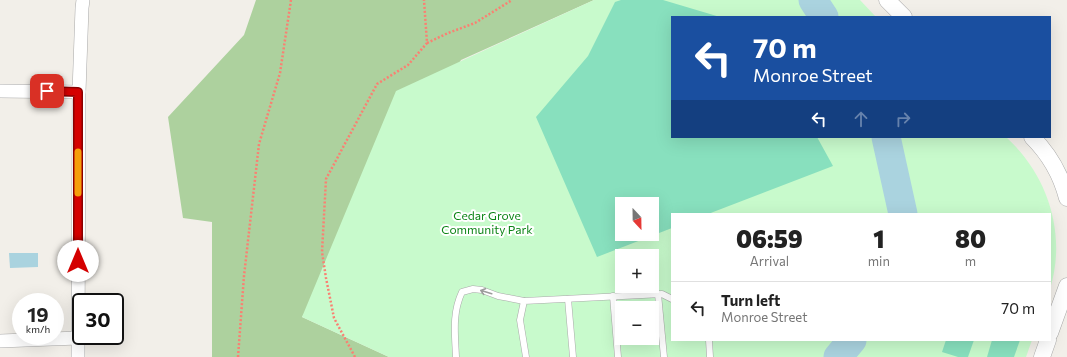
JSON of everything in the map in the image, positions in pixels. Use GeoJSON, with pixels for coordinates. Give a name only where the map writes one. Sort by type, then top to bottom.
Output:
{"type":"FeatureCollection","features":[{"type":"Feature","properties":{"kind":"street"},"geometry":{"type":"LineString","coordinates":[[78,293],[78,92],[82,8],[84,0]]}},
{"type":"Feature","properties":{"kind":"street"},"geometry":{"type":"LineString","coordinates":[[887,0],[903,16]]}},
{"type":"Feature","properties":{"kind":"street"},"geometry":{"type":"LineString","coordinates":[[0,91],[78,92]]}},
{"type":"Feature","properties":{"kind":"street"},"geometry":{"type":"LineString","coordinates":[[1033,138],[1049,158],[1058,174],[1067,198]]}},
{"type":"Feature","properties":{"kind":"street"},"geometry":{"type":"LineString","coordinates":[[1051,330],[1067,286]]}},
{"type":"Feature","properties":{"kind":"street"},"geometry":{"type":"LineString","coordinates":[[0,341],[72,338]]}},
{"type":"Feature","properties":{"kind":"street"},"geometry":{"type":"LineString","coordinates":[[1042,357],[1048,341]]}},
{"type":"Feature","properties":{"kind":"street"},"geometry":{"type":"LineString","coordinates":[[78,345],[78,357]]}},
{"type":"Feature","properties":{"kind":"lane"},"geometry":{"type":"LineString","coordinates":[[456,357],[456,304],[462,292],[473,289],[524,301],[658,294],[662,294],[671,298]]}},
{"type":"Feature","properties":{"kind":"lane"},"geometry":{"type":"LineString","coordinates":[[658,294],[664,357]]}},
{"type":"Feature","properties":{"kind":"lane"},"geometry":{"type":"LineString","coordinates":[[613,296],[618,357]]}},
{"type":"Feature","properties":{"kind":"lane"},"geometry":{"type":"LineString","coordinates":[[568,299],[573,357]]}},
{"type":"Feature","properties":{"kind":"lane"},"geometry":{"type":"LineString","coordinates":[[524,301],[520,320],[526,357]]}},
{"type":"Feature","properties":{"kind":"lane"},"geometry":{"type":"LineString","coordinates":[[709,341],[710,357]]}},
{"type":"Feature","properties":{"kind":"path"},"geometry":{"type":"LineString","coordinates":[[238,357],[244,276],[259,144],[280,73],[291,0]]}},
{"type":"Feature","properties":{"kind":"path"},"geometry":{"type":"LineString","coordinates":[[424,0],[427,43]]}},
{"type":"Feature","properties":{"kind":"path"},"geometry":{"type":"LineString","coordinates":[[356,357],[334,318],[326,278],[322,252],[326,179],[377,84],[408,65],[427,43],[475,23],[512,0]]}},
{"type":"Feature","properties":{"kind":"green space"},"geometry":{"type":"Polygon","coordinates":[[[256,0],[594,0],[461,60],[302,317],[389,357],[212,357],[212,222],[183,218],[168,117],[244,35],[256,0]]]}},
{"type":"Feature","properties":{"kind":"green space","name":"Cedar Grove Community Park"},"geometry":{"type":"Polygon","coordinates":[[[594,0],[860,0],[875,16],[671,16],[671,138],[1007,138],[1021,152],[1043,187],[1050,207],[1055,227],[1055,268],[1051,285],[1051,213],[671,213],[671,341],[1032,341],[1026,357],[389,357],[302,317],[396,91],[594,0]]]}},
{"type":"Feature","properties":{"kind":"green space"},"geometry":{"type":"Polygon","coordinates":[[[621,0],[663,0],[717,16],[671,16],[671,138],[818,138],[833,166],[711,213],[671,213],[671,228],[659,233],[659,197],[615,197],[615,241],[638,241],[597,257],[536,117],[588,56],[615,2],[621,0]]]}},
{"type":"Feature","properties":{"kind":"green space"},"geometry":{"type":"Polygon","coordinates":[[[946,341],[974,341],[968,357],[958,357],[942,352],[946,341]]]}},
{"type":"Feature","properties":{"kind":"green space"},"geometry":{"type":"Polygon","coordinates":[[[992,341],[1020,341],[1014,357],[987,357],[992,341]]]}},
{"type":"Feature","properties":{"kind":"water"},"geometry":{"type":"Polygon","coordinates":[[[9,253],[38,253],[38,267],[10,268],[9,253]]]}},
{"type":"Feature","properties":{"kind":"waterway"},"geometry":{"type":"LineString","coordinates":[[813,0],[823,16]]}},
{"type":"Feature","properties":{"kind":"waterway"},"geometry":{"type":"LineString","coordinates":[[886,138],[903,213]]}},
{"type":"Feature","properties":{"kind":"waterway"},"geometry":{"type":"LineString","coordinates":[[838,357],[851,341]]}},
{"type":"Feature","properties":{"kind":"slow traffic"},"geometry":{"type":"LineString","coordinates":[[78,152],[78,193]]}},
{"type":"Feature","properties":{"kind":"route"},"geometry":{"type":"LineString","coordinates":[[47,91],[78,92],[78,261]]}}]}
